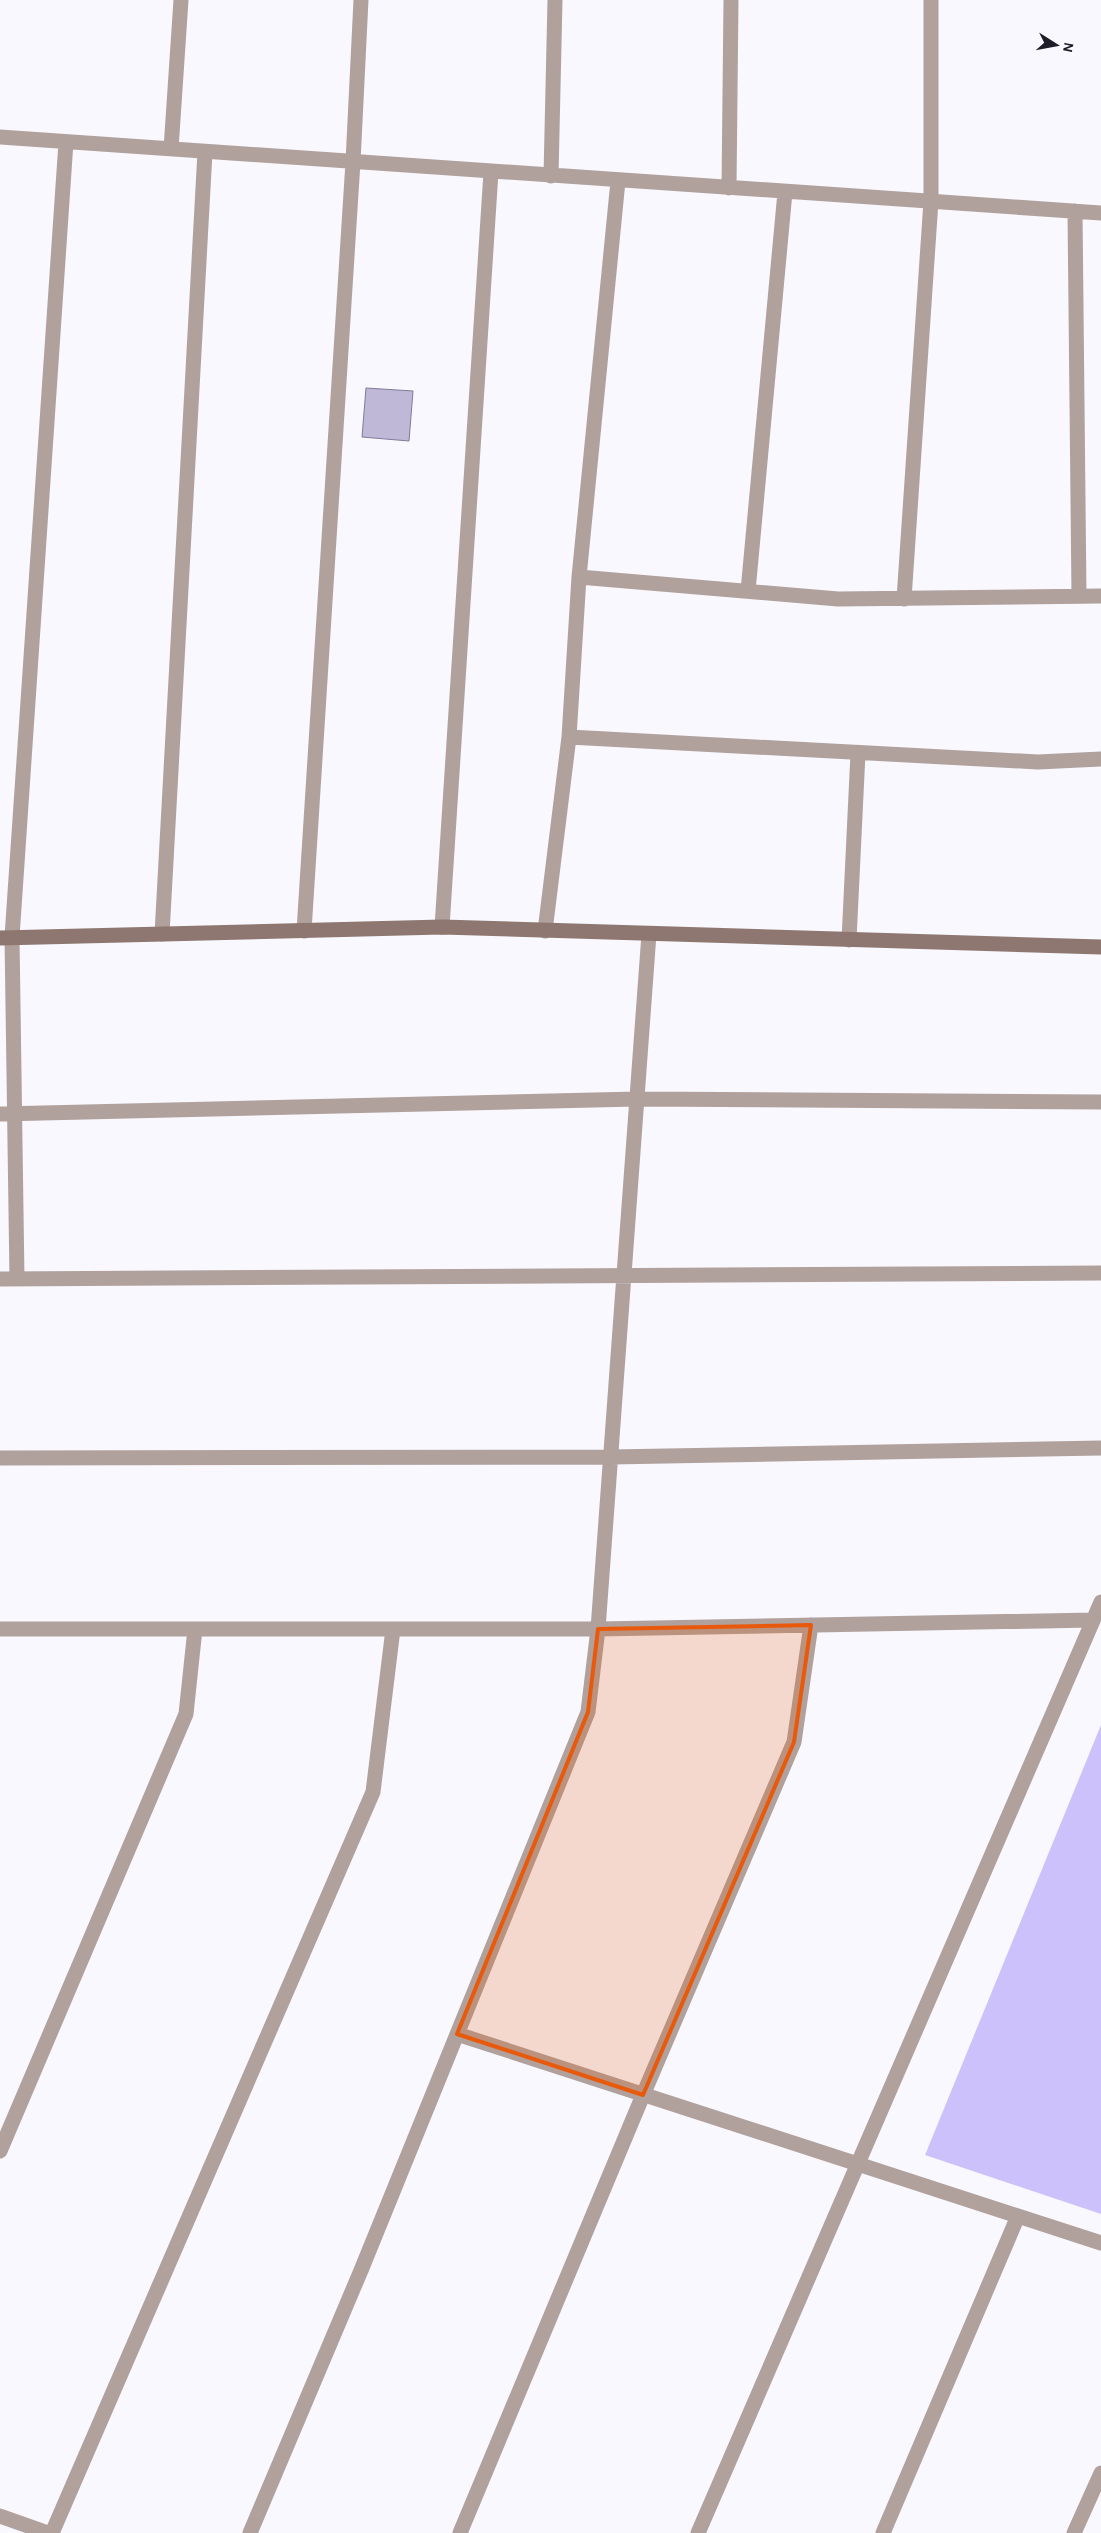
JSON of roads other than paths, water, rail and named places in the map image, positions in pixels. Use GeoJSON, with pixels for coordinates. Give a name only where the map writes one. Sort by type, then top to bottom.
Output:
{"type":"FeatureCollection","features":[{"type":"Feature","properties":{"kind":"street"},"geometry":{"type":"LineString","coordinates":[[172,149],[181,0]]}},
{"type":"Feature","properties":{"kind":"street"},"geometry":{"type":"LineString","coordinates":[[304,931],[353,162],[361,0]]}},
{"type":"Feature","properties":{"kind":"street"},"geometry":{"type":"LineString","coordinates":[[551,176],[555,0]]}},
{"type":"Feature","properties":{"kind":"street"},"geometry":{"type":"LineString","coordinates":[[729,188],[731,0]]}},
{"type":"Feature","properties":{"kind":"street"},"geometry":{"type":"LineString","coordinates":[[904,599],[931,201],[931,0]]}},
{"type":"Feature","properties":{"kind":"street"},"geometry":{"type":"LineString","coordinates":[[0,137],[618,181],[1101,212]]}},
{"type":"Feature","properties":{"kind":"street"},"geometry":{"type":"LineString","coordinates":[[17,1279],[7,1114],[6,938],[66,142]]}},
{"type":"Feature","properties":{"kind":"street"},"geometry":{"type":"LineString","coordinates":[[162,934],[205,152]]}},
{"type":"Feature","properties":{"kind":"street"},"geometry":{"type":"LineString","coordinates":[[442,927],[491,172]]}},
{"type":"Feature","properties":{"kind":"street"},"geometry":{"type":"LineString","coordinates":[[545,931],[569,738],[579,577],[618,181]]}},
{"type":"Feature","properties":{"kind":"street"},"geometry":{"type":"LineString","coordinates":[[748,591],[785,192]]}},
{"type":"Feature","properties":{"kind":"street"},"geometry":{"type":"LineString","coordinates":[[1075,211],[1079,596]]}},
{"type":"Feature","properties":{"kind":"street"},"geometry":{"type":"LineString","coordinates":[[579,577],[838,599],[1101,596]]}},
{"type":"Feature","properties":{"kind":"street"},"geometry":{"type":"LineString","coordinates":[[569,738],[1038,762],[1101,759]]}},
{"type":"Feature","properties":{"kind":"street"},"geometry":{"type":"LineString","coordinates":[[849,940],[858,753]]}},
{"type":"Feature","properties":{"kind":"street"},"geometry":{"type":"LineString","coordinates":[[6,938],[442,927],[1101,947]]}},
{"type":"Feature","properties":{"kind":"street"},"geometry":{"type":"LineString","coordinates":[[250,2533],[362,2268],[588,1712],[598,1629],[649,934]]}},
{"type":"Feature","properties":{"kind":"street"},"geometry":{"type":"LineString","coordinates":[[7,1114],[637,1099],[1101,1102]]}},
{"type":"Feature","properties":{"kind":"street"},"geometry":{"type":"LineString","coordinates":[[0,1279],[1101,1273]]}},
{"type":"Feature","properties":{"kind":"street"},"geometry":{"type":"LineString","coordinates":[[0,1458],[611,1457],[1101,1448]]}},
{"type":"Feature","properties":{"kind":"street"},"geometry":{"type":"LineString","coordinates":[[698,2533],[1101,1602]]}},
{"type":"Feature","properties":{"kind":"street"},"geometry":{"type":"LineString","coordinates":[[0,1629],[598,1629],[1093,1620]]}},
{"type":"Feature","properties":{"kind":"street"},"geometry":{"type":"LineString","coordinates":[[460,2533],[643,2094],[794,1742],[811,1625]]}},
{"type":"Feature","properties":{"kind":"street"},"geometry":{"type":"LineString","coordinates":[[52,2533],[373,1792],[393,1628]]}},
{"type":"Feature","properties":{"kind":"street"},"geometry":{"type":"LineString","coordinates":[[0,2151],[186,1714],[194,1629]]}},
{"type":"Feature","properties":{"kind":"street"},"geometry":{"type":"LineString","coordinates":[[457,2034],[1101,2244]]}},
{"type":"Feature","properties":{"kind":"street"},"geometry":{"type":"LineString","coordinates":[[882,2533],[1018,2216]]}},
{"type":"Feature","properties":{"kind":"street"},"geometry":{"type":"LineString","coordinates":[[1074,2533],[1101,2473]]}},
{"type":"Feature","properties":{"kind":"street"},"geometry":{"type":"LineString","coordinates":[[0,2516],[48,2533]]}}]}
